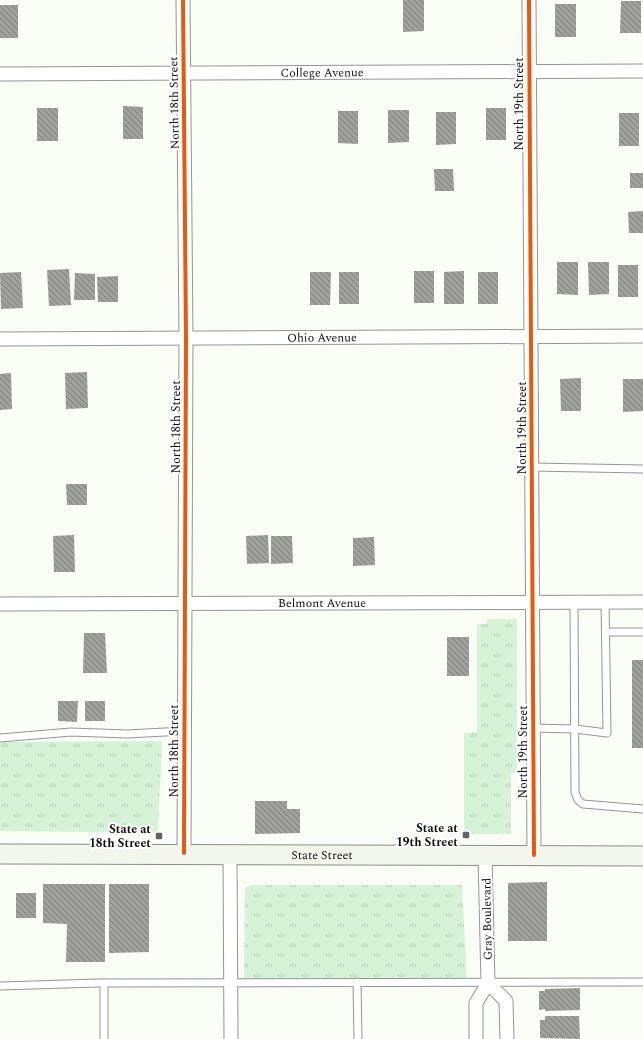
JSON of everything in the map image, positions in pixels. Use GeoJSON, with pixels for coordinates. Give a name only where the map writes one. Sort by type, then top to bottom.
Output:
{"type":"FeatureCollection","features":[{"type":"Feature","properties":{"kind":"main road","name":"State Street"},"geometry":{"type":"LineString","coordinates":[[0,854],[230,853],[643,856]]}},
{"type":"Feature","properties":{"kind":"street","name":"North 18th Street"},"geometry":{"type":"LineString","coordinates":[[182,0],[186,338],[184,853]]}},
{"type":"Feature","properties":{"kind":"street","name":"North 19th Street"},"geometry":{"type":"LineString","coordinates":[[529,0],[534,855]]}},
{"type":"Feature","properties":{"kind":"street","name":"College Avenue"},"geometry":{"type":"LineString","coordinates":[[0,74],[643,71]]}},
{"type":"Feature","properties":{"kind":"street","name":"Ohio Avenue"},"geometry":{"type":"LineString","coordinates":[[0,339],[643,336]]}},
{"type":"Feature","properties":{"kind":"street","name":"Belmont Avenue"},"geometry":{"type":"LineString","coordinates":[[0,604],[533,604],[574,602],[643,602]]}},
{"type":"Feature","properties":{"kind":"street"},"geometry":{"type":"LineString","coordinates":[[230,853],[231,1039]]}},
{"type":"Feature","properties":{"kind":"street","name":"Gray Boulevard"},"geometry":{"type":"LineString","coordinates":[[485,856],[488,982]]}},
{"type":"Feature","properties":{"kind":"street"},"geometry":{"type":"LineString","coordinates":[[476,1039],[476,1003],[488,982],[506,1001],[507,1039]]}},
{"type":"Feature","properties":{"kind":"lane"},"geometry":{"type":"LineString","coordinates":[[532,467],[643,469]]}},
{"type":"Feature","properties":{"kind":"lane"},"geometry":{"type":"LineString","coordinates":[[574,602],[574,792],[578,800],[591,806],[643,809]]}},
{"type":"Feature","properties":{"kind":"lane"},"geometry":{"type":"LineString","coordinates":[[533,728],[575,729],[608,733],[605,602]]}},
{"type":"Feature","properties":{"kind":"lane"},"geometry":{"type":"LineString","coordinates":[[606,632],[643,632]]}},
{"type":"Feature","properties":{"kind":"lane"},"geometry":{"type":"LineString","coordinates":[[0,738],[71,732],[121,734],[184,731]]}},
{"type":"Feature","properties":{"kind":"lane"},"geometry":{"type":"LineString","coordinates":[[357,982],[358,1039]]}},
{"type":"Feature","properties":{"kind":"lane"},"geometry":{"type":"LineString","coordinates":[[0,986],[104,983],[231,984],[357,982],[643,982]]}},
{"type":"Feature","properties":{"kind":"lane"},"geometry":{"type":"LineString","coordinates":[[104,983],[104,1039]]}},
{"type":"Feature","properties":{"kind":"green space"},"geometry":{"type":"Polygon","coordinates":[[[487,619],[517,619],[517,773],[511,773],[511,834],[464,834],[464,733],[477,732],[477,624],[487,624],[487,619]]]}},
{"type":"Feature","properties":{"kind":"green space"},"geometry":{"type":"Polygon","coordinates":[[[162,741],[158,833],[0,831],[0,742],[162,741]]]}},
{"type":"Feature","properties":{"kind":"green space"},"geometry":{"type":"Polygon","coordinates":[[[251,885],[462,885],[467,978],[244,979],[245,888],[251,885]]]}},
{"type":"Feature","properties":{"kind":"building"},"geometry":{"type":"Polygon","coordinates":[[[403,0],[424,0],[424,31],[403,32],[403,0]]]}},
{"type":"Feature","properties":{"kind":"building"},"geometry":{"type":"Polygon","coordinates":[[[621,1],[641,1],[641,33],[620,33],[621,1]]]}},
{"type":"Feature","properties":{"kind":"building"},"geometry":{"type":"Polygon","coordinates":[[[555,4],[576,4],[576,37],[555,37],[555,4]]]}},
{"type":"Feature","properties":{"kind":"building"},"geometry":{"type":"Polygon","coordinates":[[[0,5],[18,5],[18,38],[0,38],[0,5]]]}},
{"type":"Feature","properties":{"kind":"building"},"geometry":{"type":"Polygon","coordinates":[[[123,106],[143,107],[143,139],[123,139],[123,106]]]}},
{"type":"Feature","properties":{"kind":"building"},"geometry":{"type":"Polygon","coordinates":[[[37,108],[58,108],[58,141],[37,141],[37,108]]]}},
{"type":"Feature","properties":{"kind":"building"},"geometry":{"type":"Polygon","coordinates":[[[486,108],[506,108],[506,140],[486,140],[486,108]]]}},
{"type":"Feature","properties":{"kind":"building"},"geometry":{"type":"Polygon","coordinates":[[[388,110],[409,110],[409,142],[388,143],[388,110]]]}},
{"type":"Feature","properties":{"kind":"building"},"geometry":{"type":"Polygon","coordinates":[[[338,111],[358,111],[358,144],[338,143],[338,111]]]}},
{"type":"Feature","properties":{"kind":"building"},"geometry":{"type":"Polygon","coordinates":[[[436,112],[456,112],[456,144],[436,145],[436,112]]]}},
{"type":"Feature","properties":{"kind":"building"},"geometry":{"type":"Polygon","coordinates":[[[619,113],[639,113],[639,146],[619,146],[619,113]]]}},
{"type":"Feature","properties":{"kind":"building"},"geometry":{"type":"Polygon","coordinates":[[[434,169],[453,169],[454,191],[435,191],[434,169]]]}},
{"type":"Feature","properties":{"kind":"building"},"geometry":{"type":"Polygon","coordinates":[[[630,173],[643,173],[643,188],[630,188],[630,173]]]}},
{"type":"Feature","properties":{"kind":"building"},"geometry":{"type":"Polygon","coordinates":[[[643,211],[643,233],[629,233],[628,212],[643,211]]]}},
{"type":"Feature","properties":{"kind":"building"},"geometry":{"type":"Polygon","coordinates":[[[557,262],[578,262],[578,295],[557,294],[557,262]]]}},
{"type":"Feature","properties":{"kind":"building"},"geometry":{"type":"Polygon","coordinates":[[[588,262],[609,262],[609,294],[589,295],[588,262]]]}},
{"type":"Feature","properties":{"kind":"building"},"geometry":{"type":"Polygon","coordinates":[[[618,265],[638,265],[638,297],[618,297],[618,265]]]}},
{"type":"Feature","properties":{"kind":"building"},"geometry":{"type":"Polygon","coordinates":[[[69,269],[71,305],[49,306],[47,270],[69,269]]]}},
{"type":"Feature","properties":{"kind":"building"},"geometry":{"type":"Polygon","coordinates":[[[414,271],[434,271],[434,303],[414,303],[414,271]]]}},
{"type":"Feature","properties":{"kind":"building"},"geometry":{"type":"Polygon","coordinates":[[[464,271],[464,304],[444,304],[444,272],[464,271]]]}},
{"type":"Feature","properties":{"kind":"building"},"geometry":{"type":"Polygon","coordinates":[[[21,272],[23,308],[1,309],[0,273],[21,272]]]}},
{"type":"Feature","properties":{"kind":"building"},"geometry":{"type":"Polygon","coordinates":[[[310,272],[331,272],[330,305],[310,305],[310,272]]]}},
{"type":"Feature","properties":{"kind":"building"},"geometry":{"type":"Polygon","coordinates":[[[339,272],[359,272],[359,304],[339,304],[339,272]]]}},
{"type":"Feature","properties":{"kind":"building"},"geometry":{"type":"Polygon","coordinates":[[[478,272],[498,272],[498,304],[478,304],[478,272]]]}},
{"type":"Feature","properties":{"kind":"building"},"geometry":{"type":"Polygon","coordinates":[[[75,273],[95,274],[95,300],[74,300],[75,273]]]}},
{"type":"Feature","properties":{"kind":"building"},"geometry":{"type":"Polygon","coordinates":[[[118,276],[118,302],[98,302],[97,277],[118,276]]]}},
{"type":"Feature","properties":{"kind":"building"},"geometry":{"type":"Polygon","coordinates":[[[87,372],[88,408],[66,409],[65,373],[87,372]]]}},
{"type":"Feature","properties":{"kind":"building"},"geometry":{"type":"Polygon","coordinates":[[[11,373],[12,409],[0,410],[0,374],[11,373]]]}},
{"type":"Feature","properties":{"kind":"building"},"geometry":{"type":"Polygon","coordinates":[[[581,378],[581,411],[561,411],[560,379],[581,378]]]}},
{"type":"Feature","properties":{"kind":"building"},"geometry":{"type":"Polygon","coordinates":[[[623,379],[643,379],[643,411],[623,412],[623,379]]]}},
{"type":"Feature","properties":{"kind":"building"},"geometry":{"type":"Polygon","coordinates":[[[66,484],[87,484],[87,505],[67,505],[66,484]]]}},
{"type":"Feature","properties":{"kind":"building"},"geometry":{"type":"Polygon","coordinates":[[[74,535],[75,572],[54,572],[53,536],[74,535]]]}},
{"type":"Feature","properties":{"kind":"building"},"geometry":{"type":"Polygon","coordinates":[[[268,535],[269,563],[247,564],[246,536],[268,535]]]}},
{"type":"Feature","properties":{"kind":"building"},"geometry":{"type":"Polygon","coordinates":[[[271,536],[292,536],[293,563],[271,564],[271,536]]]}},
{"type":"Feature","properties":{"kind":"building"},"geometry":{"type":"Polygon","coordinates":[[[374,537],[375,565],[353,566],[353,538],[374,537]]]}},
{"type":"Feature","properties":{"kind":"building"},"geometry":{"type":"Polygon","coordinates":[[[84,633],[105,633],[107,673],[83,673],[84,633]]]}},
{"type":"Feature","properties":{"kind":"building"},"geometry":{"type":"Polygon","coordinates":[[[447,637],[469,637],[469,676],[447,676],[447,637]]]}},
{"type":"Feature","properties":{"kind":"building"},"geometry":{"type":"Polygon","coordinates":[[[632,660],[643,660],[643,748],[632,748],[632,660]]]}},
{"type":"Feature","properties":{"kind":"building"},"geometry":{"type":"Polygon","coordinates":[[[58,701],[78,701],[77,722],[58,721],[58,701]]]}},
{"type":"Feature","properties":{"kind":"building"},"geometry":{"type":"Polygon","coordinates":[[[85,701],[105,701],[105,721],[85,721],[85,701]]]}},
{"type":"Feature","properties":{"kind":"building"},"geometry":{"type":"Polygon","coordinates":[[[255,801],[287,801],[287,809],[300,809],[300,833],[255,834],[255,801]]]}},
{"type":"Feature","properties":{"kind":"building"},"geometry":{"type":"Polygon","coordinates":[[[547,882],[547,941],[508,941],[508,883],[547,882]]]}},
{"type":"Feature","properties":{"kind":"building"},"geometry":{"type":"Polygon","coordinates":[[[43,884],[105,884],[105,962],[66,962],[67,924],[43,923],[43,884]]]}},
{"type":"Feature","properties":{"kind":"building"},"geometry":{"type":"Polygon","coordinates":[[[109,884],[149,884],[149,952],[109,953],[109,884]]]}},
{"type":"Feature","properties":{"kind":"building"},"geometry":{"type":"Polygon","coordinates":[[[16,893],[36,893],[36,918],[16,918],[16,893]]]}},
{"type":"Feature","properties":{"kind":"building"},"geometry":{"type":"Polygon","coordinates":[[[580,988],[580,1010],[539,1010],[539,991],[545,991],[545,989],[580,988]]]}},
{"type":"Feature","properties":{"kind":"building"},"geometry":{"type":"Polygon","coordinates":[[[545,1016],[579,1016],[580,1039],[540,1038],[540,1020],[545,1020],[545,1016]]]}},
{"type":"Feature","properties":{"kind":"cycle path"},"geometry":{"type":"LineString","coordinates":[[183,0],[186,338],[184,853]]}},
{"type":"Feature","properties":{"kind":"cycle path"},"geometry":{"type":"LineString","coordinates":[[529,0],[534,855]]}},
{"type":"Feature","properties":{"kind":"place","name":"State at 19th Street"},"geometry":{"type":"Point","coordinates":[466,835]}},
{"type":"Feature","properties":{"kind":"place","name":"State at 18th Street"},"geometry":{"type":"Point","coordinates":[159,836]}}]}
